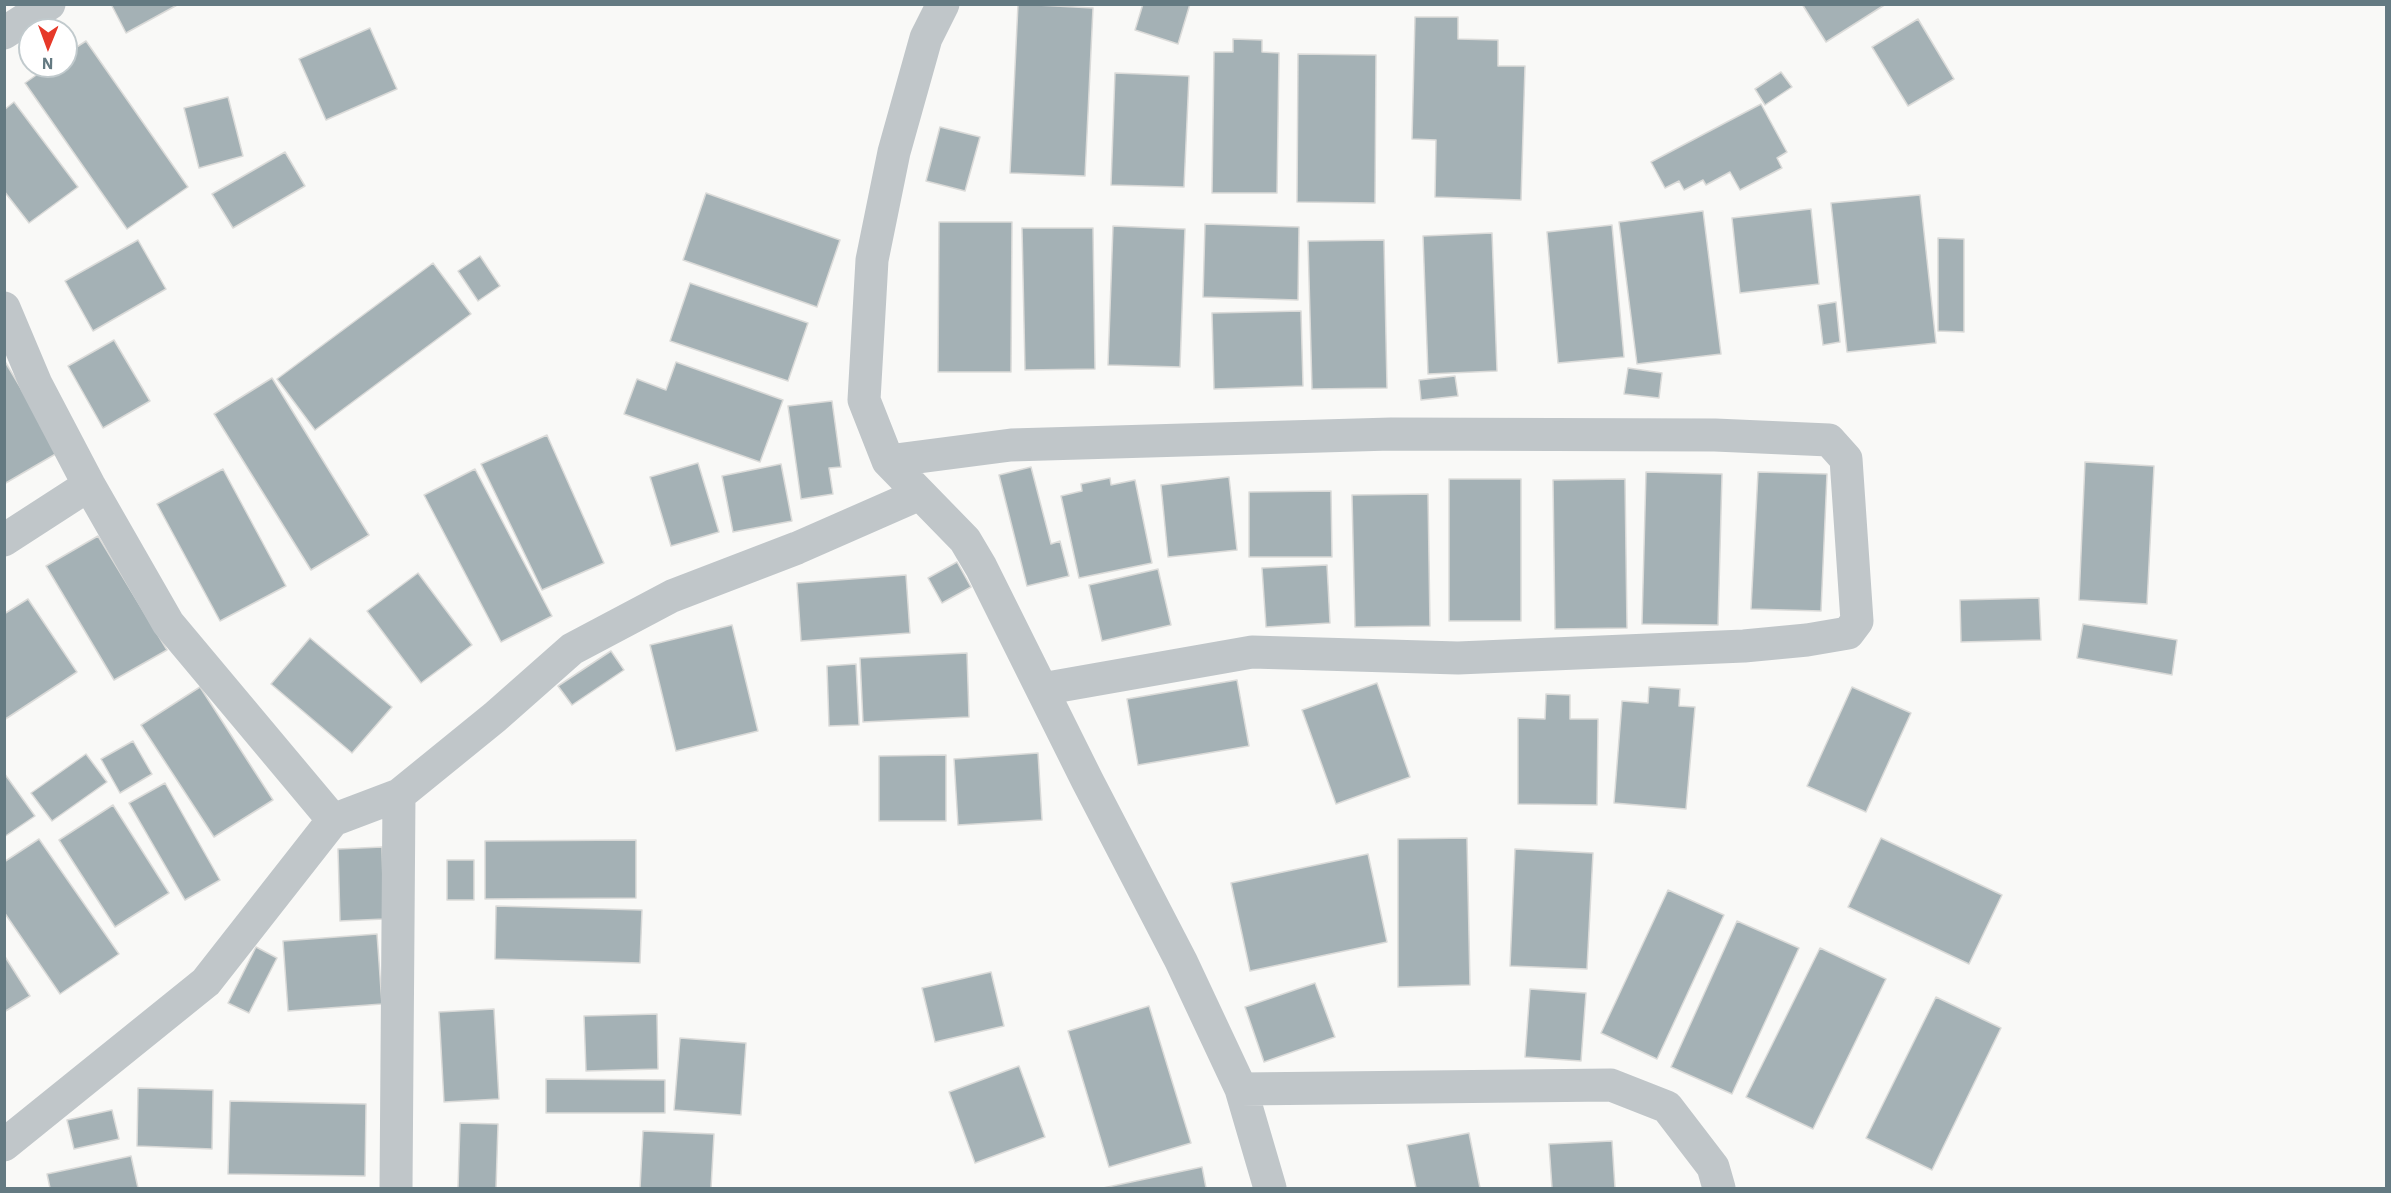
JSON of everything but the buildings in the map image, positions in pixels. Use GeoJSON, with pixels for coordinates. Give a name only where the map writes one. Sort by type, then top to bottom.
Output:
{"type":"FeatureCollection","features":[{"type":"Feature","properties":{"kind":"street"},"geometry":{"type":"LineString","coordinates":[[4,33],[49,4]]}},
{"type":"Feature","properties":{"kind":"street"},"geometry":{"type":"LineString","coordinates":[[943,4],[926,38],[894,152],[872,260],[864,400],[888,461],[964,540],[981,567],[1181,961],[1241,1089],[1270,1188]]}},
{"type":"Feature","properties":{"kind":"street"},"geometry":{"type":"LineString","coordinates":[[4,308],[36,384],[89,485],[168,623],[333,820]]}},
{"type":"Feature","properties":{"kind":"street"},"geometry":{"type":"LineString","coordinates":[[888,461],[1011,445],[1391,434],[1715,435],[1829,440],[1846,459],[1857,621],[1848,633],[1807,640],[1744,646],[1458,658],[1252,652],[1042,689]]}},
{"type":"Feature","properties":{"kind":"street"},"geometry":{"type":"LineString","coordinates":[[4,540],[89,485]]}},
{"type":"Feature","properties":{"kind":"street"},"geometry":{"type":"LineString","coordinates":[[4,1145],[207,982],[333,820],[399,795],[495,717],[572,649],[672,596],[797,548],[920,495]]}},
{"type":"Feature","properties":{"kind":"street"},"geometry":{"type":"LineString","coordinates":[[396,1188],[399,795]]}},
{"type":"Feature","properties":{"kind":"street"},"geometry":{"type":"LineString","coordinates":[[1241,1089],[1611,1085],[1667,1107],[1713,1167],[1719,1188]]}}]}
